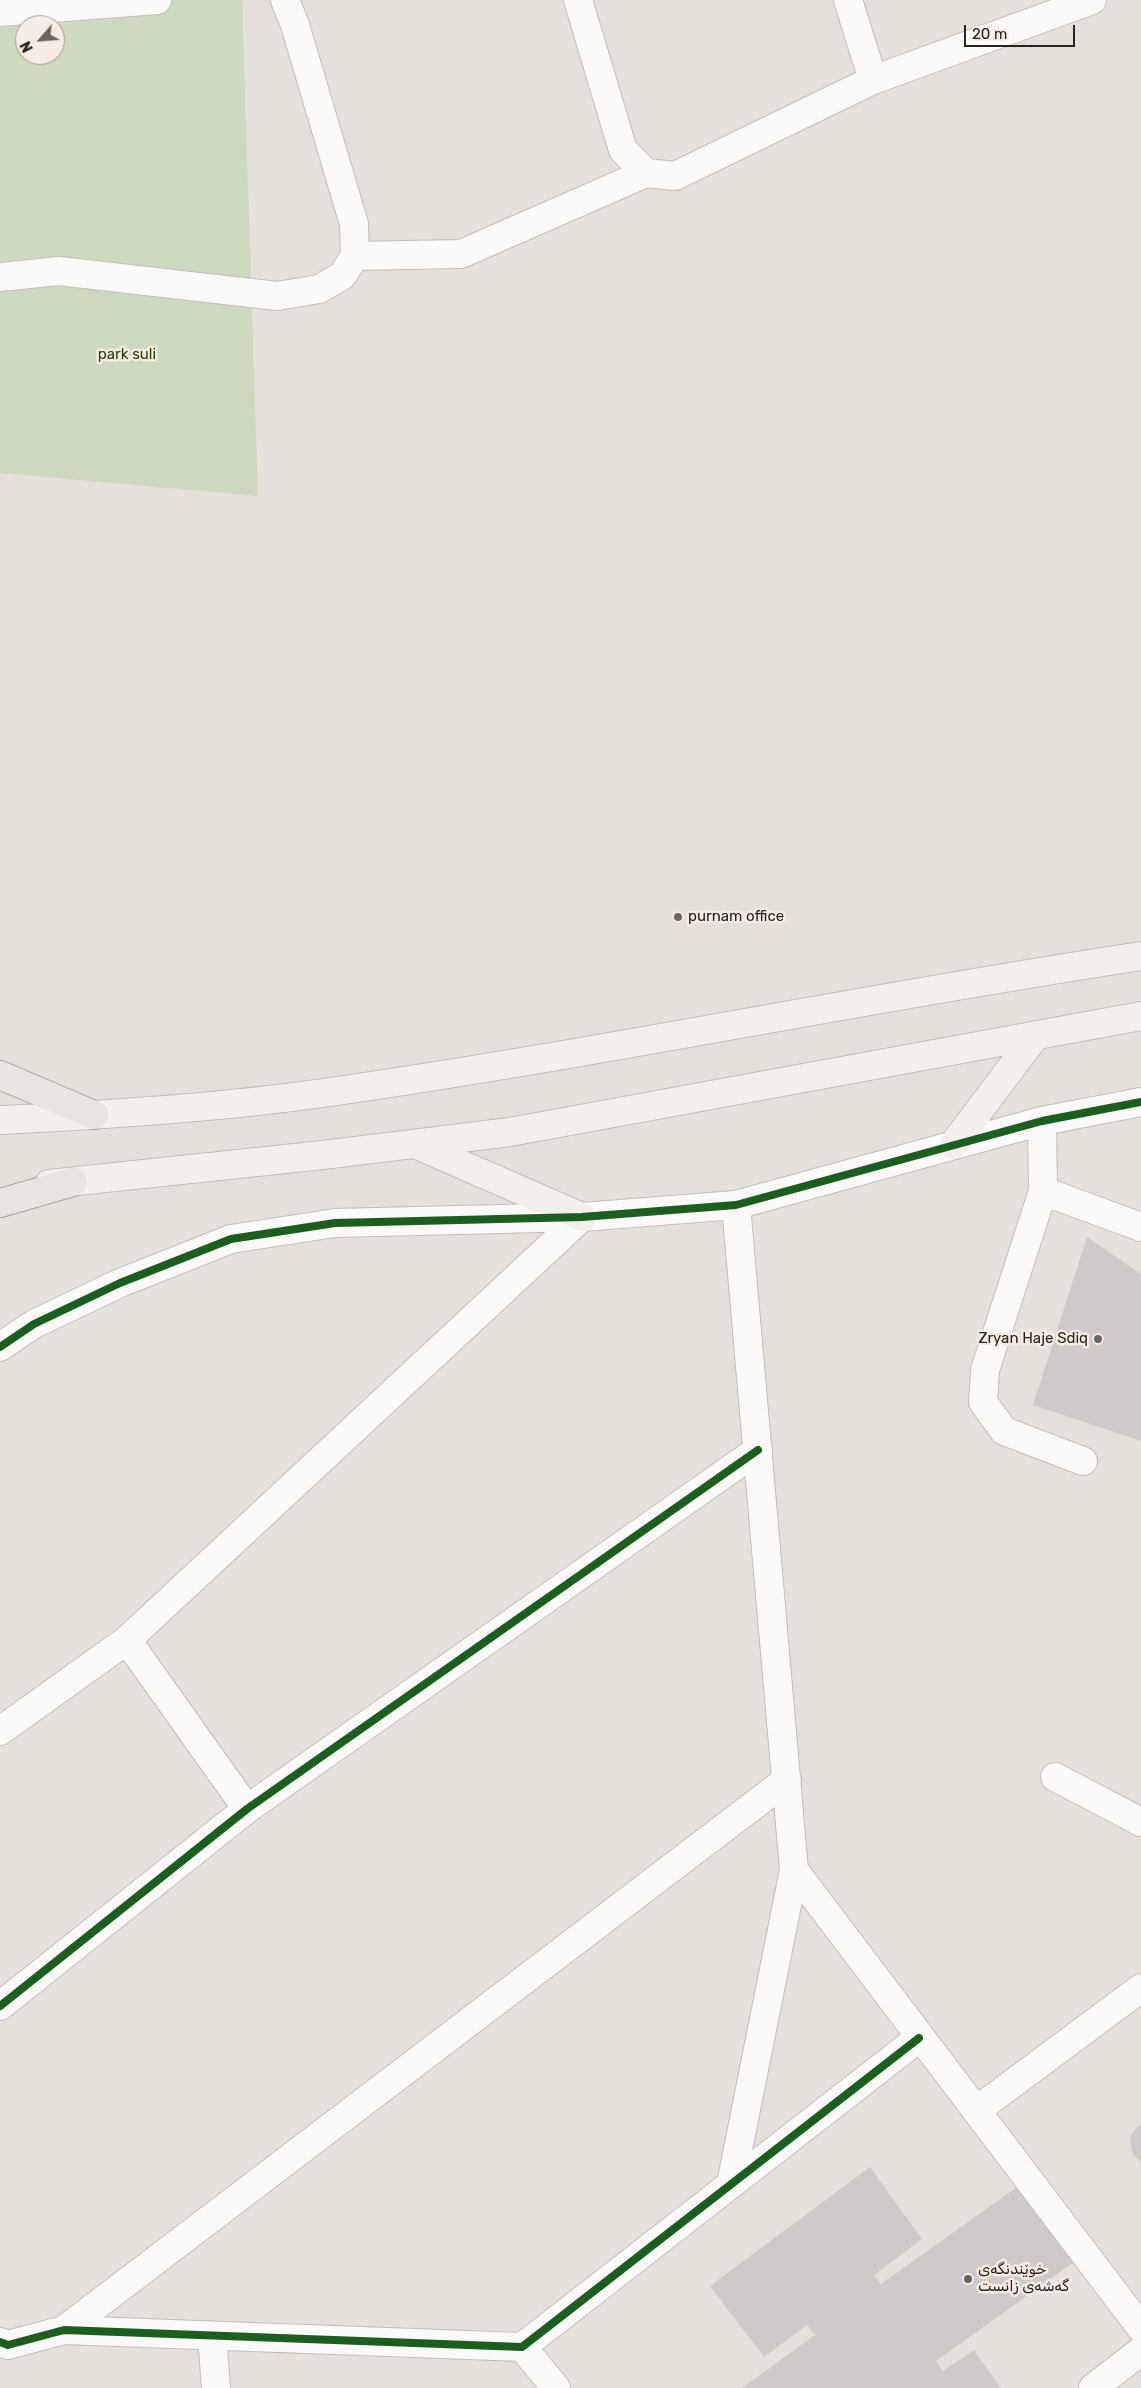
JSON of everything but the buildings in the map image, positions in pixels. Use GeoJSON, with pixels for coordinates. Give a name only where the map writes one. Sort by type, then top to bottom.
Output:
{"type":"FeatureCollection","features":[{"type":"Feature","properties":{"kind":"main road"},"geometry":{"type":"LineString","coordinates":[[0,1120],[94,1115],[321,1093],[707,1031],[1015,975],[1141,956]]}},
{"type":"Feature","properties":{"kind":"main road"},"geometry":{"type":"LineString","coordinates":[[0,1189],[510,1132],[1141,1016]]}},
{"type":"Feature","properties":{"kind":"main road"},"geometry":{"type":"LineString","coordinates":[[953,1145],[1036,1036]]}},
{"type":"Feature","properties":{"kind":"main road"},"geometry":{"type":"LineString","coordinates":[[0,1075],[94,1115]]}},
{"type":"Feature","properties":{"kind":"main road"},"geometry":{"type":"LineString","coordinates":[[415,1144],[582,1217]]}},
{"type":"Feature","properties":{"kind":"main road"},"geometry":{"type":"LineString","coordinates":[[0,1203],[73,1182]]}},
{"type":"Feature","properties":{"kind":"street"},"geometry":{"type":"LineString","coordinates":[[0,12],[157,0]]}},
{"type":"Feature","properties":{"kind":"street"},"geometry":{"type":"LineString","coordinates":[[0,277],[59,271],[277,296],[319,289],[342,276],[355,256],[354,224],[295,24],[285,0]]}},
{"type":"Feature","properties":{"kind":"street"},"geometry":{"type":"LineString","coordinates":[[578,0],[623,150],[646,173]]}},
{"type":"Feature","properties":{"kind":"street"},"geometry":{"type":"LineString","coordinates":[[848,0],[873,80]]}},
{"type":"Feature","properties":{"kind":"street"},"geometry":{"type":"LineString","coordinates":[[355,256],[461,254],[646,173],[675,176],[873,80],[1092,0]]}},
{"type":"Feature","properties":{"kind":"street"},"geometry":{"type":"LineString","coordinates":[[0,1347],[34,1324],[120,1283],[231,1239],[335,1222],[582,1217],[736,1205],[1042,1121],[1141,1102]]}},
{"type":"Feature","properties":{"kind":"street"},"geometry":{"type":"LineString","coordinates":[[1042,1121],[1043,1191],[985,1370],[983,1402],[1004,1431],[1083,1461]]}},
{"type":"Feature","properties":{"kind":"street"},"geometry":{"type":"LineString","coordinates":[[1043,1191],[1141,1227]]}},
{"type":"Feature","properties":{"kind":"street"},"geometry":{"type":"LineString","coordinates":[[731,2184],[794,1870],[736,1205]]}},
{"type":"Feature","properties":{"kind":"street"},"geometry":{"type":"LineString","coordinates":[[0,1731],[127,1640],[582,1217]]}},
{"type":"Feature","properties":{"kind":"street"},"geometry":{"type":"LineString","coordinates":[[0,2006],[247,1809],[758,1450]]}},
{"type":"Feature","properties":{"kind":"street"},"geometry":{"type":"LineString","coordinates":[[127,1640],[247,1809]]}},
{"type":"Feature","properties":{"kind":"street"},"geometry":{"type":"LineString","coordinates":[[1055,1776],[1141,1822]]}},
{"type":"Feature","properties":{"kind":"street"},"geometry":{"type":"LineString","coordinates":[[64,2330],[787,1780]]}},
{"type":"Feature","properties":{"kind":"street"},"geometry":{"type":"LineString","coordinates":[[794,1870],[919,2038],[1141,2328]]}},
{"type":"Feature","properties":{"kind":"street"},"geometry":{"type":"LineString","coordinates":[[976,2110],[1141,1988]]}},
{"type":"Feature","properties":{"kind":"street"},"geometry":{"type":"LineString","coordinates":[[3,2346],[64,2330],[522,2347],[919,2038]]}},
{"type":"Feature","properties":{"kind":"street"},"geometry":{"type":"LineString","coordinates":[[212,2336],[216,2388]]}},
{"type":"Feature","properties":{"kind":"street"},"geometry":{"type":"LineString","coordinates":[[522,2347],[556,2388]]}},
{"type":"Feature","properties":{"kind":"street"},"geometry":{"type":"LineString","coordinates":[[1093,2388],[1141,2351]]}},
{"type":"Feature","properties":{"kind":"green space","name":"park suli"},"geometry":{"type":"Polygon","coordinates":[[[0,0],[242,0],[258,496],[0,473],[0,0]]]}},
{"type":"Feature","properties":{"kind":"cycle path"},"geometry":{"type":"LineString","coordinates":[[0,1347],[34,1324],[120,1283],[231,1239],[335,1223],[582,1217],[736,1205],[1042,1121],[1141,1102]]}},
{"type":"Feature","properties":{"kind":"cycle path"},"geometry":{"type":"LineString","coordinates":[[0,2006],[247,1809],[758,1450]]}},
{"type":"Feature","properties":{"kind":"cycle path"},"geometry":{"type":"LineString","coordinates":[[0,2342],[8,2345],[64,2330],[522,2347],[919,2038]]}},
{"type":"Feature","properties":{"kind":"place","name":"purnam office"},"geometry":{"type":"Point","coordinates":[678,917]}},
{"type":"Feature","properties":{"kind":"place","name":"Zryan Haje Sdiq"},"geometry":{"type":"Point","coordinates":[1098,1339]}},
{"type":"Feature","properties":{"kind":"place","name":"خوێندنگەی گەشەی زانست"},"geometry":{"type":"Point","coordinates":[968,2279]}}]}
